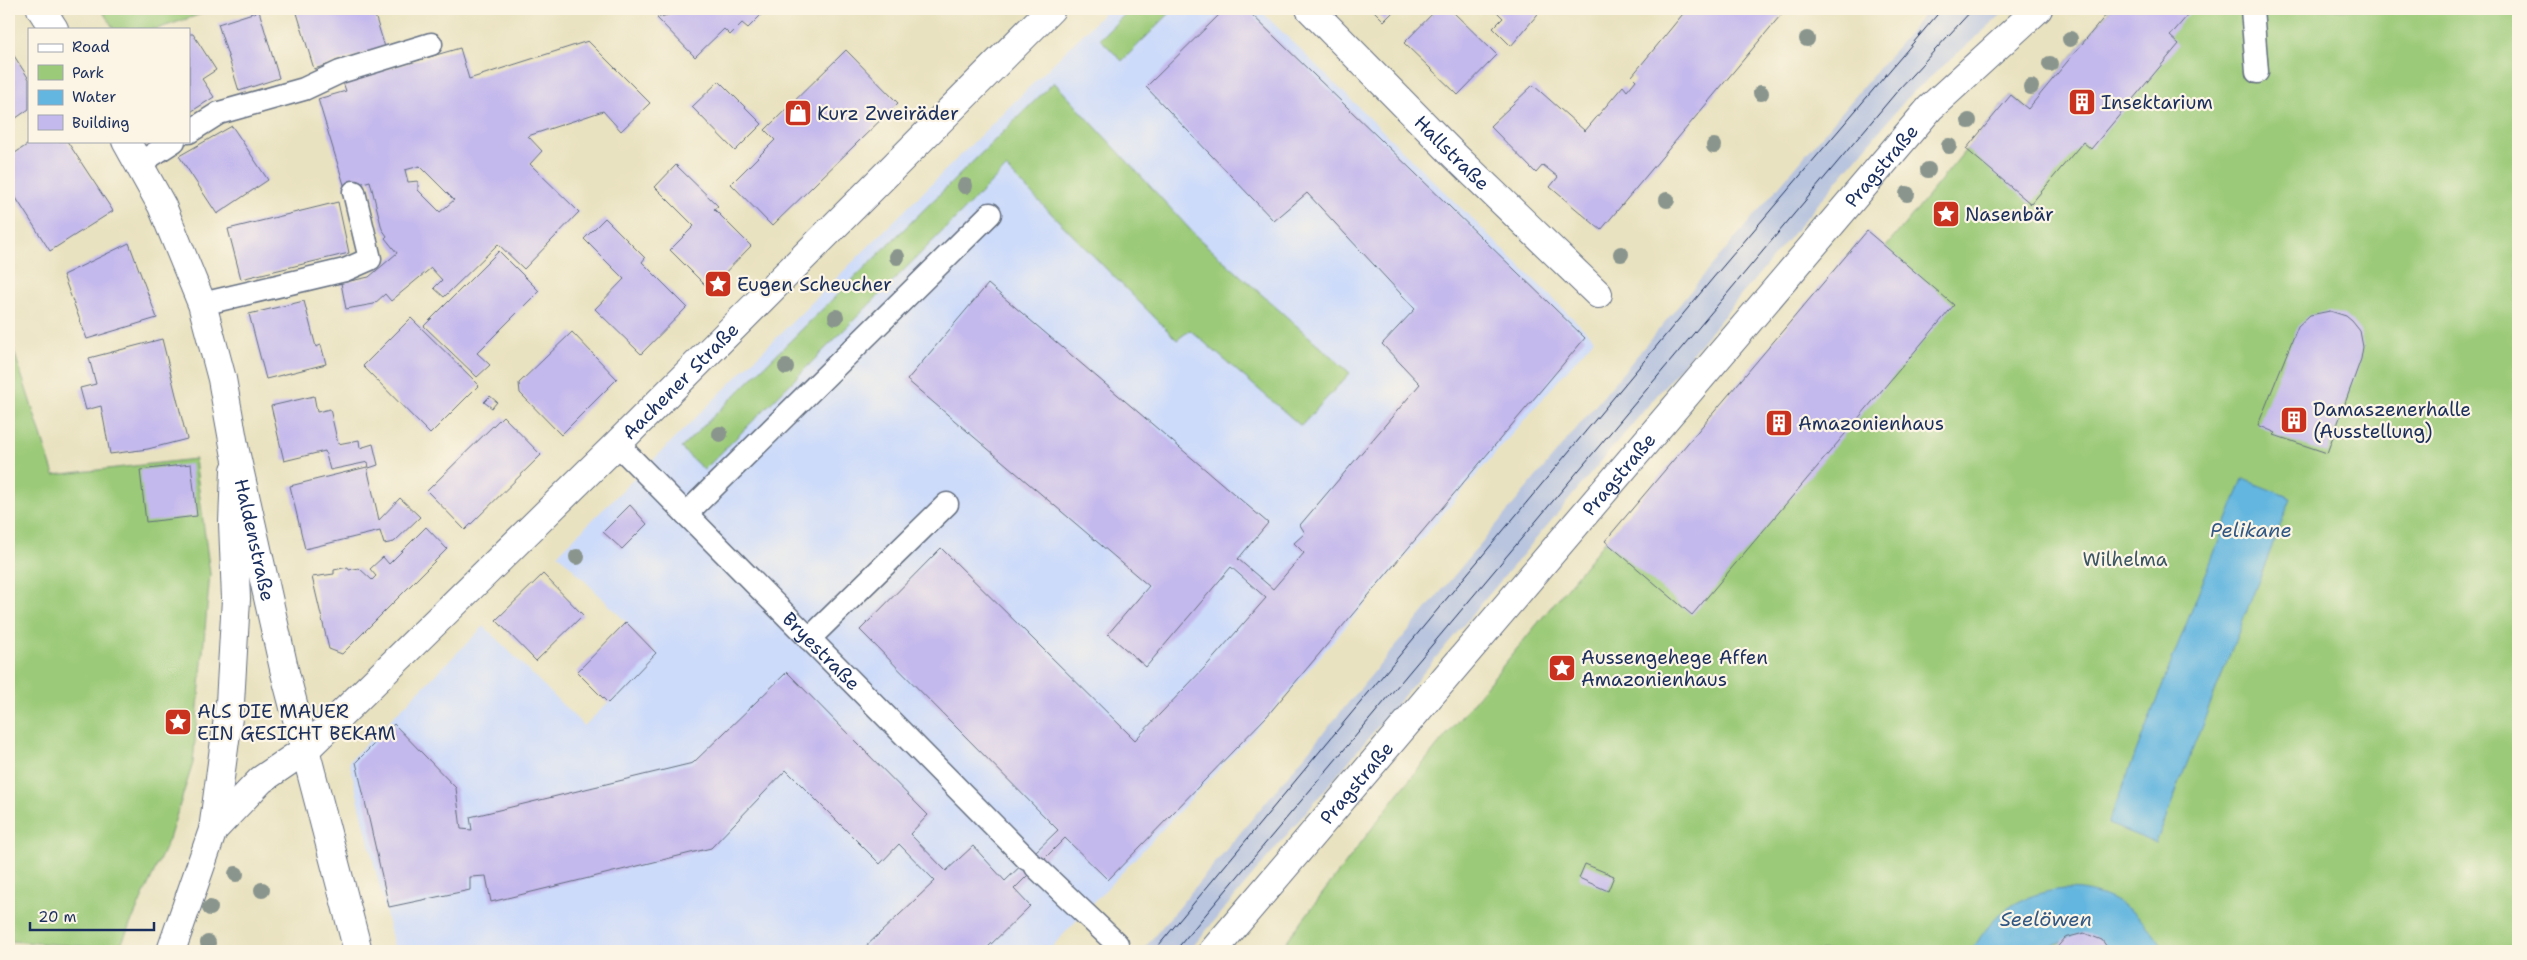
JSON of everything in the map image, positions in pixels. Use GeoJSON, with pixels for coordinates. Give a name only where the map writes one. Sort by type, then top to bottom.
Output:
{"type":"FeatureCollection","features":[{"type":"Feature","properties":{"kind":"street"},"geometry":{"type":"LineString","coordinates":[[41,9],[53,28]]}},
{"type":"Feature","properties":{"kind":"street","name":"Aachener Straße"},"geometry":{"type":"LineString","coordinates":[[213,830],[261,780],[305,750],[617,444],[1051,9]]}},
{"type":"Feature","properties":{"kind":"street","name":"Hallstraße"},"geometry":{"type":"LineString","coordinates":[[1310,9],[1455,156],[1598,294]]}},
{"type":"Feature","properties":{"kind":"street","name":"Pragstraße"},"geometry":{"type":"LineString","coordinates":[[1213,951],[1930,108],[2038,9]]}},
{"type":"Feature","properties":{"kind":"street","name":"Haldenstraße"},"geometry":{"type":"LineString","coordinates":[[133,152],[162,206],[202,304],[222,379],[235,451],[305,750],[358,951]]}},
{"type":"Feature","properties":{"kind":"street"},"geometry":{"type":"LineString","coordinates":[[171,951],[213,830],[230,703],[236,599],[233,523],[235,451]]}},
{"type":"Feature","properties":{"kind":"lane"},"geometry":{"type":"LineString","coordinates":[[2252,9],[2257,72]]}},
{"type":"Feature","properties":{"kind":"lane"},"geometry":{"type":"LineString","coordinates":[[190,131],[219,113],[304,89],[340,72],[431,44]]}},
{"type":"Feature","properties":{"kind":"lane"},"geometry":{"type":"LineString","coordinates":[[133,152],[170,142]]}},
{"type":"Feature","properties":{"kind":"lane"},"geometry":{"type":"LineString","coordinates":[[202,304],[345,270],[370,259],[354,192]]}},
{"type":"Feature","properties":{"kind":"lane"},"geometry":{"type":"LineString","coordinates":[[686,514],[990,214]]}},
{"type":"Feature","properties":{"kind":"lane","name":"Bryestraße"},"geometry":{"type":"LineString","coordinates":[[617,444],[1032,863],[1117,944]]}},
{"type":"Feature","properties":{"kind":"lane"},"geometry":{"type":"LineString","coordinates":[[809,638],[947,504]]}},
{"type":"Feature","properties":{"kind":"shaded area"},"geometry":{"type":"Polygon","coordinates":[[[1108,9],[1259,9],[1594,339],[1268,717],[1048,951],[395,951],[349,761],[484,626],[584,726],[608,703],[656,652],[558,554],[1108,9]]]}},
{"type":"Feature","properties":{"kind":"shaded area"},"geometry":{"type":"Polygon","coordinates":[[[1929,9],[2008,9],[1908,97],[1189,951],[1142,951],[1709,269],[1929,9]]]}},
{"type":"Feature","properties":{"kind":"green space"},"geometry":{"type":"Polygon","coordinates":[[[101,9],[216,9],[160,28],[113,28],[101,9]]]}},
{"type":"Feature","properties":{"kind":"green space"},"geometry":{"type":"Polygon","coordinates":[[[1130,9],[1174,9],[1122,61],[1100,39],[1130,9]]]}},
{"type":"Feature","properties":{"kind":"green space","name":"Wilhelma"},"geometry":{"type":"Polygon","coordinates":[[[2111,9],[2518,9],[2518,951],[1279,951],[1398,794],[1605,541],[1886,247],[2011,95],[2028,109],[2111,9]]]}},
{"type":"Feature","properties":{"kind":"green space"},"geometry":{"type":"Polygon","coordinates":[[[1054,82],[1197,237],[1350,373],[1301,426],[1190,330],[1177,340],[1006,168],[704,470],[681,448],[1054,82]]]}},
{"type":"Feature","properties":{"kind":"green space"},"geometry":{"type":"Polygon","coordinates":[[[9,336],[54,475],[195,459],[210,574],[193,763],[169,839],[119,949],[9,941],[9,336]]]}},
{"type":"Feature","properties":{"kind":"water","name":"Pelikane"},"geometry":{"type":"Polygon","coordinates":[[[2243,479],[2291,498],[2156,843],[2108,824],[2243,479]]]}},
{"type":"Feature","properties":{"kind":"water","name":"Seelöwen"},"geometry":{"type":"Polygon","coordinates":[[[2064,889],[2096,893],[2123,905],[2146,925],[2165,951],[2100,951],[2073,941],[2060,942],[2038,951],[1972,951],[1989,926],[2009,908],[2034,895],[2064,889]]]}},
{"type":"Feature","properties":{"kind":"building"},"geometry":{"type":"Polygon","coordinates":[[[309,9],[373,9],[385,47],[314,69],[297,13],[309,9]]]}},
{"type":"Feature","properties":{"kind":"building"},"geometry":{"type":"Polygon","coordinates":[[[688,9],[756,9],[762,14],[748,28],[742,23],[730,35],[724,29],[695,57],[657,18],[688,9]]]}},
{"type":"Feature","properties":{"kind":"building"},"geometry":{"type":"Polygon","coordinates":[[[1225,9],[1246,9],[1585,338],[1267,716],[1108,880],[1065,838],[1014,889],[1030,906],[984,951],[861,951],[935,881],[899,844],[880,864],[786,770],[711,848],[491,902],[486,876],[470,877],[470,890],[389,907],[356,762],[394,724],[456,788],[461,829],[472,830],[470,817],[693,763],[787,672],[928,815],[910,834],[946,871],[973,846],[1005,881],[1058,830],[860,630],[941,548],[1135,740],[1208,664],[1266,598],[1231,567],[1146,667],[1108,634],[1149,586],[907,380],[988,284],[1268,523],[1238,559],[1273,589],[1304,553],[1294,543],[1305,533],[1300,525],[1420,384],[1382,344],[1415,309],[1307,193],[1274,221],[1146,87],[1225,9]]]}},
{"type":"Feature","properties":{"kind":"building"},"geometry":{"type":"Polygon","coordinates":[[[1372,9],[1396,9],[1384,21],[1372,9]]]}},
{"type":"Feature","properties":{"kind":"building"},"geometry":{"type":"Polygon","coordinates":[[[1437,9],[1450,9],[1497,55],[1458,95],[1404,43],[1437,9]]]}},
{"type":"Feature","properties":{"kind":"building"},"geometry":{"type":"Polygon","coordinates":[[[1494,9],[1542,9],[1511,46],[1493,28],[1503,18],[1494,9]]]}},
{"type":"Feature","properties":{"kind":"building"},"geometry":{"type":"Polygon","coordinates":[[[1687,9],[1785,10],[1601,230],[1550,187],[1558,177],[1543,165],[1536,173],[1490,126],[1533,85],[1585,131],[1623,86],[1627,91],[1636,80],[1632,76],[1687,9]]]}},
{"type":"Feature","properties":{"kind":"building","name":"Insektarium"},"geometry":{"type":"Polygon","coordinates":[[[2111,9],[2193,9],[2170,36],[2179,44],[2091,149],[2083,142],[2031,204],[1966,149],[2011,95],[2028,109],[2111,9]]]}},
{"type":"Feature","properties":{"kind":"building"},"geometry":{"type":"Polygon","coordinates":[[[259,11],[279,78],[239,91],[218,24],[259,11]]]}},
{"type":"Feature","properties":{"kind":"building"},"geometry":{"type":"Polygon","coordinates":[[[190,34],[193,34],[216,70],[202,79],[214,97],[190,112],[190,34]]]}},
{"type":"Feature","properties":{"kind":"building"},"geometry":{"type":"Polygon","coordinates":[[[588,41],[650,103],[621,131],[603,111],[528,136],[542,151],[530,164],[579,212],[524,269],[498,244],[444,297],[434,288],[442,280],[431,268],[391,301],[385,294],[374,304],[346,309],[341,283],[369,277],[397,253],[385,238],[387,236],[382,229],[370,181],[345,188],[318,99],[346,91],[343,82],[460,48],[469,79],[588,41]],[[420,166],[405,170],[408,182],[418,181],[418,190],[440,212],[454,200],[420,166]]]}},
{"type":"Feature","properties":{"kind":"building"},"geometry":{"type":"Polygon","coordinates":[[[9,48],[28,77],[28,110],[9,123],[9,48]]]}},
{"type":"Feature","properties":{"kind":"building"},"geometry":{"type":"Polygon","coordinates":[[[846,50],[898,103],[772,226],[731,184],[775,140],[765,130],[846,50]]]}},
{"type":"Feature","properties":{"kind":"building"},"geometry":{"type":"Polygon","coordinates":[[[719,81],[762,124],[735,151],[692,107],[719,81]]]}},
{"type":"Feature","properties":{"kind":"building"},"geometry":{"type":"Polygon","coordinates":[[[232,126],[268,180],[217,214],[179,156],[232,126]]]}},
{"type":"Feature","properties":{"kind":"building"},"geometry":{"type":"Polygon","coordinates":[[[32,142],[68,142],[113,211],[50,251],[9,187],[9,157],[32,142]]]}},
{"type":"Feature","properties":{"kind":"building"},"geometry":{"type":"Polygon","coordinates":[[[676,165],[718,206],[714,209],[751,246],[709,289],[670,250],[694,226],[655,187],[676,165]]]}},
{"type":"Feature","properties":{"kind":"building"},"geometry":{"type":"Polygon","coordinates":[[[338,202],[349,253],[241,279],[228,229],[338,202]]]}},
{"type":"Feature","properties":{"kind":"building"},"geometry":{"type":"Polygon","coordinates":[[[605,218],[645,258],[642,262],[687,307],[641,354],[595,309],[624,279],[584,239],[605,218]]]}},
{"type":"Feature","properties":{"kind":"building","name":"Amazonienhaus"},"geometry":{"type":"Polygon","coordinates":[[[1867,231],[1954,305],[1692,615],[1605,541],[1867,231]]]}},
{"type":"Feature","properties":{"kind":"building"},"geometry":{"type":"Polygon","coordinates":[[[129,243],[157,318],[87,339],[63,275],[129,243]]]}},
{"type":"Feature","properties":{"kind":"building"},"geometry":{"type":"Polygon","coordinates":[[[499,251],[539,291],[477,353],[490,365],[477,377],[424,326],[499,251]]]}},
{"type":"Feature","properties":{"kind":"building"},"geometry":{"type":"Polygon","coordinates":[[[304,301],[316,347],[321,345],[326,364],[266,379],[249,314],[304,301]]]}},
{"type":"Feature","properties":{"kind":"building"},"geometry":{"type":"Polygon","coordinates":[[[2330,311],[2346,316],[2352,321],[2360,331],[2363,347],[2361,359],[2327,453],[2274,435],[2276,433],[2258,425],[2298,326],[2310,315],[2330,311]]]}},
{"type":"Feature","properties":{"kind":"building"},"geometry":{"type":"Polygon","coordinates":[[[411,318],[479,385],[430,434],[363,366],[411,318]]]}},
{"type":"Feature","properties":{"kind":"building"},"geometry":{"type":"Polygon","coordinates":[[[572,332],[617,379],[561,435],[520,393],[519,383],[572,332]]]}},
{"type":"Feature","properties":{"kind":"building"},"geometry":{"type":"Polygon","coordinates":[[[162,339],[187,439],[148,449],[110,454],[101,406],[86,410],[80,388],[96,384],[89,358],[162,339]]]}},
{"type":"Feature","properties":{"kind":"building"},"geometry":{"type":"Polygon","coordinates":[[[314,396],[317,412],[330,409],[338,444],[359,440],[360,448],[373,444],[378,465],[369,468],[368,462],[330,470],[325,451],[284,461],[271,406],[314,396]]]}},
{"type":"Feature","properties":{"kind":"building"},"geometry":{"type":"Polygon","coordinates":[[[490,396],[497,402],[492,408],[484,402],[490,396]]]}},
{"type":"Feature","properties":{"kind":"building"},"geometry":{"type":"Polygon","coordinates":[[[503,416],[541,455],[465,530],[427,491],[503,416]]]}},
{"type":"Feature","properties":{"kind":"building"},"geometry":{"type":"Polygon","coordinates":[[[191,464],[197,516],[146,522],[140,470],[191,464]]]}},
{"type":"Feature","properties":{"kind":"building"},"geometry":{"type":"Polygon","coordinates":[[[367,467],[379,520],[400,498],[420,517],[394,542],[384,544],[380,531],[305,549],[290,486],[367,467]]]}},
{"type":"Feature","properties":{"kind":"building"},"geometry":{"type":"Polygon","coordinates":[[[630,505],[647,524],[622,549],[603,532],[630,505]]]}},
{"type":"Feature","properties":{"kind":"building"},"geometry":{"type":"Polygon","coordinates":[[[426,527],[447,549],[342,654],[329,649],[312,577],[334,574],[334,570],[348,567],[349,570],[359,568],[372,580],[376,576],[370,569],[383,557],[389,564],[426,527]]]}},
{"type":"Feature","properties":{"kind":"building"},"geometry":{"type":"Polygon","coordinates":[[[543,574],[583,615],[536,661],[496,620],[543,574]]]}},
{"type":"Feature","properties":{"kind":"building"},"geometry":{"type":"Polygon","coordinates":[[[626,622],[656,653],[608,703],[577,672],[626,622]]]}},
{"type":"Feature","properties":{"kind":"building"},"geometry":{"type":"Polygon","coordinates":[[[1585,864],[1614,876],[1608,891],[1579,878],[1585,864]]]}},
{"type":"Feature","properties":{"kind":"building"},"geometry":{"type":"Polygon","coordinates":[[[2084,933],[2102,940],[2110,951],[2054,951],[2065,938],[2084,933]]]}},
{"type":"Feature","properties":{"kind":"tram line"},"geometry":{"type":"LineString","coordinates":[[1154,951],[1713,278],[1942,9]]}},
{"type":"Feature","properties":{"kind":"tram line"},"geometry":{"type":"LineString","coordinates":[[1175,951],[1899,89],[1973,9]]}},
{"type":"Feature","properties":{"kind":"place","name":"Insektarium"},"geometry":{"type":"Point","coordinates":[2082,102]}},
{"type":"Feature","properties":{"kind":"place","name":"Kurz Zweiräder"},"geometry":{"type":"Point","coordinates":[798,113]}},
{"type":"Feature","properties":{"kind":"place","name":"Nasenbär"},"geometry":{"type":"Point","coordinates":[1946,214]}},
{"type":"Feature","properties":{"kind":"place","name":"Eugen Scheucher"},"geometry":{"type":"Point","coordinates":[718,284]}},
{"type":"Feature","properties":{"kind":"place","name":"Damaszenerhalle (Ausstellung)"},"geometry":{"type":"Point","coordinates":[2294,420]}},
{"type":"Feature","properties":{"kind":"place","name":"Amazonienhaus"},"geometry":{"type":"Point","coordinates":[1779,423]}},
{"type":"Feature","properties":{"kind":"place","name":"Aussengehege Affen Amazonienhaus"},"geometry":{"type":"Point","coordinates":[1562,668]}},
{"type":"Feature","properties":{"kind":"place","name":"ALS DIE MAUER EIN GESICHT BEKAM"},"geometry":{"type":"Point","coordinates":[178,722]}}]}
